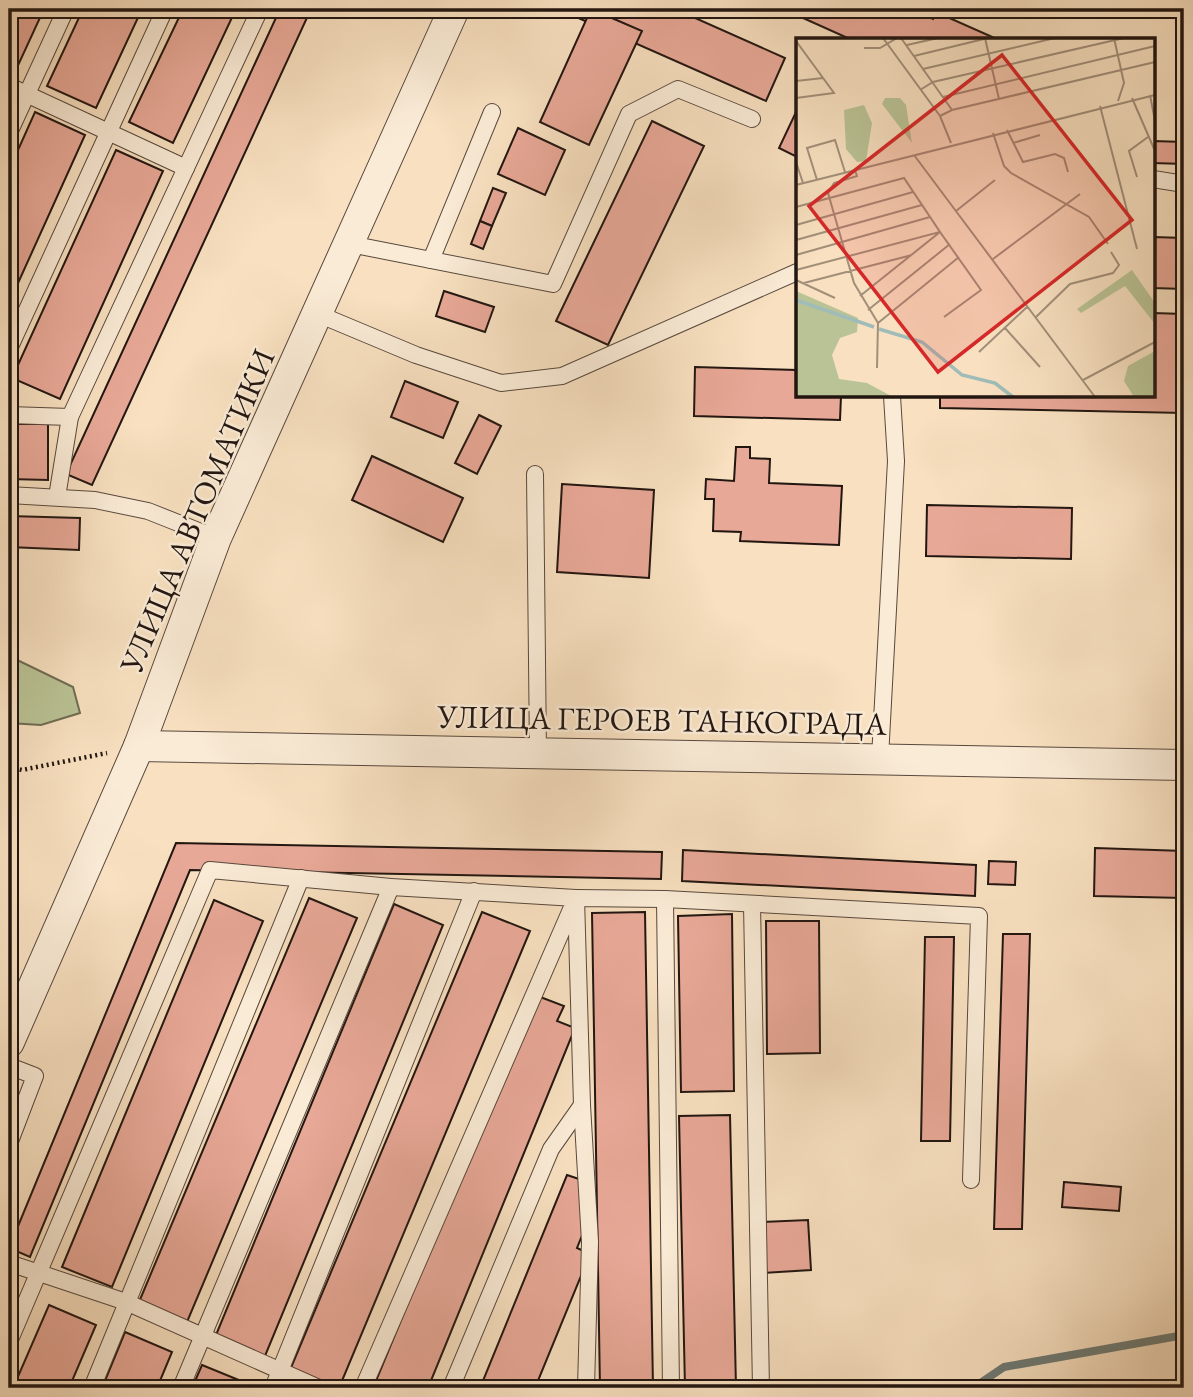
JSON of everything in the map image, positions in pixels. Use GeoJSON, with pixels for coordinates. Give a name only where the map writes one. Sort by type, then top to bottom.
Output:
{"type":"FeatureCollection","features":[{"type":"Feature","properties":{"kind":"street","name":"УЛИЦА АВТОМАТИКИ"},"geometry":{"type":"LineString","coordinates":[[9,1042],[139,746],[216,538],[454,9]]}},
{"type":"Feature","properties":{"kind":"street","name":"УЛИЦА ГЕРОЕВ ТАНКОГРАДА"},"geometry":{"type":"LineString","coordinates":[[139,746],[1184,765]]}},
{"type":"Feature","properties":{"kind":"lane"},"geometry":{"type":"LineString","coordinates":[[9,133],[66,9]]}},
{"type":"Feature","properties":{"kind":"lane"},"geometry":{"type":"LineString","coordinates":[[9,349],[165,9]]}},
{"type":"Feature","properties":{"kind":"lane"},"geometry":{"type":"LineString","coordinates":[[57,497],[70,417],[260,9]]}},
{"type":"Feature","properties":{"kind":"lane"},"geometry":{"type":"LineString","coordinates":[[9,86],[186,168]]}},
{"type":"Feature","properties":{"kind":"lane"},"geometry":{"type":"LineString","coordinates":[[350,244],[553,284],[629,114],[678,89],[752,119]]}},
{"type":"Feature","properties":{"kind":"lane"},"geometry":{"type":"LineString","coordinates":[[431,260],[492,112]]}},
{"type":"Feature","properties":{"kind":"lane"},"geometry":{"type":"LineString","coordinates":[[1154,178],[1184,184]]}},
{"type":"Feature","properties":{"kind":"lane"},"geometry":{"type":"LineString","coordinates":[[318,314],[416,355],[501,383],[562,376],[796,272]]}},
{"type":"Feature","properties":{"kind":"lane"},"geometry":{"type":"LineString","coordinates":[[880,758],[896,461],[892,397]]}},
{"type":"Feature","properties":{"kind":"lane"},"geometry":{"type":"LineString","coordinates":[[9,415],[70,417]]}},
{"type":"Feature","properties":{"kind":"lane"},"geometry":{"type":"LineString","coordinates":[[535,474],[538,753]]}},
{"type":"Feature","properties":{"kind":"lane"},"geometry":{"type":"LineString","coordinates":[[9,495],[57,497],[148,511],[216,538]]}},
{"type":"Feature","properties":{"kind":"lane"},"geometry":{"type":"LineString","coordinates":[[9,1342],[210,870],[391,887],[979,916],[971,1180]]}},
{"type":"Feature","properties":{"kind":"lane"},"geometry":{"type":"LineString","coordinates":[[92,1388],[301,878]]}},
{"type":"Feature","properties":{"kind":"lane"},"geometry":{"type":"LineString","coordinates":[[181,1388],[391,887]]}},
{"type":"Feature","properties":{"kind":"lane"},"geometry":{"type":"LineString","coordinates":[[273,1388],[474,891]]}},
{"type":"Feature","properties":{"kind":"lane"},"geometry":{"type":"LineString","coordinates":[[576,898],[582,1105],[590,1242],[586,1388]]}},
{"type":"Feature","properties":{"kind":"lane"},"geometry":{"type":"LineString","coordinates":[[363,1388],[576,898]]}},
{"type":"Feature","properties":{"kind":"lane"},"geometry":{"type":"LineString","coordinates":[[665,899],[671,1388]]}},
{"type":"Feature","properties":{"kind":"lane"},"geometry":{"type":"LineString","coordinates":[[752,904],[761,1388]]}},
{"type":"Feature","properties":{"kind":"lane"},"geometry":{"type":"LineString","coordinates":[[9,1066],[35,1076],[9,1144]]}},
{"type":"Feature","properties":{"kind":"lane"},"geometry":{"type":"LineString","coordinates":[[451,1388],[551,1149],[582,1105]]}},
{"type":"Feature","properties":{"kind":"lane"},"geometry":{"type":"LineString","coordinates":[[9,1263],[126,1302],[319,1388]]}},
{"type":"Feature","properties":{"kind":"path"},"geometry":{"type":"LineString","coordinates":[[9,767],[22,770],[139,746]]}},
{"type":"Feature","properties":{"kind":"green space"},"geometry":{"type":"Polygon","coordinates":[[[9,656],[73,687],[80,713],[41,725],[9,723],[9,656]]]}},
{"type":"Feature","properties":{"kind":"building"},"geometry":{"type":"Polygon","coordinates":[[[9,9],[44,9],[15,72],[9,69],[9,9]]]}},
{"type":"Feature","properties":{"kind":"building"},"geometry":{"type":"Polygon","coordinates":[[[83,9],[142,9],[96,108],[47,86],[83,9]]]}},
{"type":"Feature","properties":{"kind":"building"},"geometry":{"type":"Polygon","coordinates":[[[183,9],[236,9],[173,143],[129,122],[183,9]]]}},
{"type":"Feature","properties":{"kind":"building"},"geometry":{"type":"Polygon","coordinates":[[[280,9],[311,9],[92,485],[66,474],[280,9]]]}},
{"type":"Feature","properties":{"kind":"building"},"geometry":{"type":"Polygon","coordinates":[[[569,9],[675,9],[785,58],[766,101],[567,13],[569,9]]]}},
{"type":"Feature","properties":{"kind":"building"},"geometry":{"type":"Polygon","coordinates":[[[591,9],[642,31],[589,145],[540,122],[591,9]]]}},
{"type":"Feature","properties":{"kind":"building"},"geometry":{"type":"Polygon","coordinates":[[[783,9],[910,9],[933,19],[936,12],[994,38],[848,38],[783,9]]]}},
{"type":"Feature","properties":{"kind":"building"},"geometry":{"type":"Polygon","coordinates":[[[35,112],[85,135],[9,303],[9,170],[35,112]]]}},
{"type":"Feature","properties":{"kind":"building"},"geometry":{"type":"Polygon","coordinates":[[[796,112],[796,156],[779,148],[796,112]]]}},
{"type":"Feature","properties":{"kind":"building"},"geometry":{"type":"Polygon","coordinates":[[[652,121],[704,146],[608,345],[556,321],[652,121]]]}},
{"type":"Feature","properties":{"kind":"building"},"geometry":{"type":"Polygon","coordinates":[[[518,128],[565,150],[545,195],[498,174],[518,128]]]}},
{"type":"Feature","properties":{"kind":"building"},"geometry":{"type":"Polygon","coordinates":[[[1154,141],[1184,142],[1184,164],[1154,163],[1154,141]]]}},
{"type":"Feature","properties":{"kind":"building"},"geometry":{"type":"Polygon","coordinates":[[[116,150],[163,171],[60,399],[12,378],[116,150]]]}},
{"type":"Feature","properties":{"kind":"building"},"geometry":{"type":"Polygon","coordinates":[[[493,188],[506,193],[492,226],[480,221],[493,188]]]}},
{"type":"Feature","properties":{"kind":"building"},"geometry":{"type":"Polygon","coordinates":[[[480,221],[492,226],[483,249],[471,244],[480,221]]]}},
{"type":"Feature","properties":{"kind":"building"},"geometry":{"type":"Polygon","coordinates":[[[1154,237],[1184,238],[1184,289],[1154,288],[1154,237]]]}},
{"type":"Feature","properties":{"kind":"building"},"geometry":{"type":"Polygon","coordinates":[[[444,291],[494,307],[485,332],[436,316],[444,291]]]}},
{"type":"Feature","properties":{"kind":"building"},"geometry":{"type":"Polygon","coordinates":[[[1154,313],[1184,314],[1184,413],[940,408],[940,397],[1154,397],[1154,313]]]}},
{"type":"Feature","properties":{"kind":"building"},"geometry":{"type":"Polygon","coordinates":[[[695,367],[796,370],[796,397],[841,397],[840,420],[694,416],[695,367]]]}},
{"type":"Feature","properties":{"kind":"building"},"geometry":{"type":"Polygon","coordinates":[[[405,381],[458,402],[443,438],[391,417],[405,381]]]}},
{"type":"Feature","properties":{"kind":"building"},"geometry":{"type":"Polygon","coordinates":[[[479,415],[501,426],[477,474],[455,463],[479,415]]]}},
{"type":"Feature","properties":{"kind":"building"},"geometry":{"type":"Polygon","coordinates":[[[9,424],[48,424],[48,480],[9,479],[9,424]]]}},
{"type":"Feature","properties":{"kind":"building"},"geometry":{"type":"Polygon","coordinates":[[[736,447],[750,447],[750,458],[770,459],[769,483],[842,486],[839,545],[740,541],[741,532],[713,531],[714,499],[705,499],[706,479],[734,481],[736,447]]]}},
{"type":"Feature","properties":{"kind":"building"},"geometry":{"type":"Polygon","coordinates":[[[372,456],[463,498],[443,542],[352,500],[372,456]]]}},
{"type":"Feature","properties":{"kind":"building"},"geometry":{"type":"Polygon","coordinates":[[[562,484],[654,490],[649,578],[557,572],[562,484]]]}},
{"type":"Feature","properties":{"kind":"building"},"geometry":{"type":"Polygon","coordinates":[[[927,505],[1072,508],[1071,559],[926,556],[927,505]]]}},
{"type":"Feature","properties":{"kind":"building"},"geometry":{"type":"Polygon","coordinates":[[[9,516],[80,518],[79,550],[9,547],[9,516]]]}},
{"type":"Feature","properties":{"kind":"building"},"geometry":{"type":"Polygon","coordinates":[[[176,843],[662,852],[661,879],[190,870],[30,1257],[9,1248],[176,843]]]}},
{"type":"Feature","properties":{"kind":"building"},"geometry":{"type":"Polygon","coordinates":[[[1095,848],[1184,851],[1184,898],[1094,896],[1095,848]]]}},
{"type":"Feature","properties":{"kind":"building"},"geometry":{"type":"Polygon","coordinates":[[[683,850],[976,865],[975,896],[682,881],[683,850]]]}},
{"type":"Feature","properties":{"kind":"building"},"geometry":{"type":"Polygon","coordinates":[[[989,861],[1016,862],[1015,885],[988,884],[989,861]]]}},
{"type":"Feature","properties":{"kind":"building"},"geometry":{"type":"Polygon","coordinates":[[[309,898],[357,918],[187,1322],[139,1302],[309,898]]]}},
{"type":"Feature","properties":{"kind":"building"},"geometry":{"type":"Polygon","coordinates":[[[214,900],[263,921],[112,1287],[62,1267],[214,900]]]}},
{"type":"Feature","properties":{"kind":"building"},"geometry":{"type":"Polygon","coordinates":[[[394,904],[443,925],[265,1356],[216,1335],[394,904]]]}},
{"type":"Feature","properties":{"kind":"building"},"geometry":{"type":"Polygon","coordinates":[[[482,912],[530,931],[339,1388],[332,1388],[290,1370],[482,912]]]}},
{"type":"Feature","properties":{"kind":"building"},"geometry":{"type":"Polygon","coordinates":[[[645,912],[653,1388],[600,1388],[592,913],[645,912]]]}},
{"type":"Feature","properties":{"kind":"building"},"geometry":{"type":"Polygon","coordinates":[[[732,914],[734,1091],[681,1092],[678,916],[732,914]]]}},
{"type":"Feature","properties":{"kind":"building"},"geometry":{"type":"Polygon","coordinates":[[[766,921],[819,921],[820,1053],[767,1054],[766,921]]]}},
{"type":"Feature","properties":{"kind":"building"},"geometry":{"type":"Polygon","coordinates":[[[1003,934],[1030,934],[1022,1229],[994,1229],[1003,934]]]}},
{"type":"Feature","properties":{"kind":"building"},"geometry":{"type":"Polygon","coordinates":[[[925,937],[954,937],[950,1141],[921,1141],[925,937]]]}},
{"type":"Feature","properties":{"kind":"building"},"geometry":{"type":"Polygon","coordinates":[[[535,995],[564,1006],[557,1021],[575,1028],[428,1388],[373,1388],[535,995]]]}},
{"type":"Feature","properties":{"kind":"building"},"geometry":{"type":"Polygon","coordinates":[[[730,1115],[736,1388],[685,1388],[679,1116],[730,1115]]]}},
{"type":"Feature","properties":{"kind":"building"},"geometry":{"type":"Polygon","coordinates":[[[567,1175],[579,1179],[585,1228],[577,1248],[590,1254],[535,1388],[480,1388],[567,1175]]]}},
{"type":"Feature","properties":{"kind":"building"},"geometry":{"type":"Polygon","coordinates":[[[1064,1182],[1121,1187],[1119,1211],[1062,1207],[1064,1182]]]}},
{"type":"Feature","properties":{"kind":"building"},"geometry":{"type":"Polygon","coordinates":[[[808,1220],[811,1270],[763,1273],[760,1222],[808,1220]]]}},
{"type":"Feature","properties":{"kind":"building"},"geometry":{"type":"Polygon","coordinates":[[[49,1305],[96,1325],[69,1388],[13,1388],[49,1305]]]}},
{"type":"Feature","properties":{"kind":"building"},"geometry":{"type":"Polygon","coordinates":[[[125,1332],[172,1352],[157,1388],[102,1388],[125,1332]]]}},
{"type":"Feature","properties":{"kind":"building"},"geometry":{"type":"Polygon","coordinates":[[[202,1365],[251,1385],[249,1388],[192,1388],[202,1365]]]}},
{"type":"Feature","properties":{"kind":"waterway"},"geometry":{"type":"LineString","coordinates":[[973,1388],[1004,1367],[1184,1335]]}}]}
